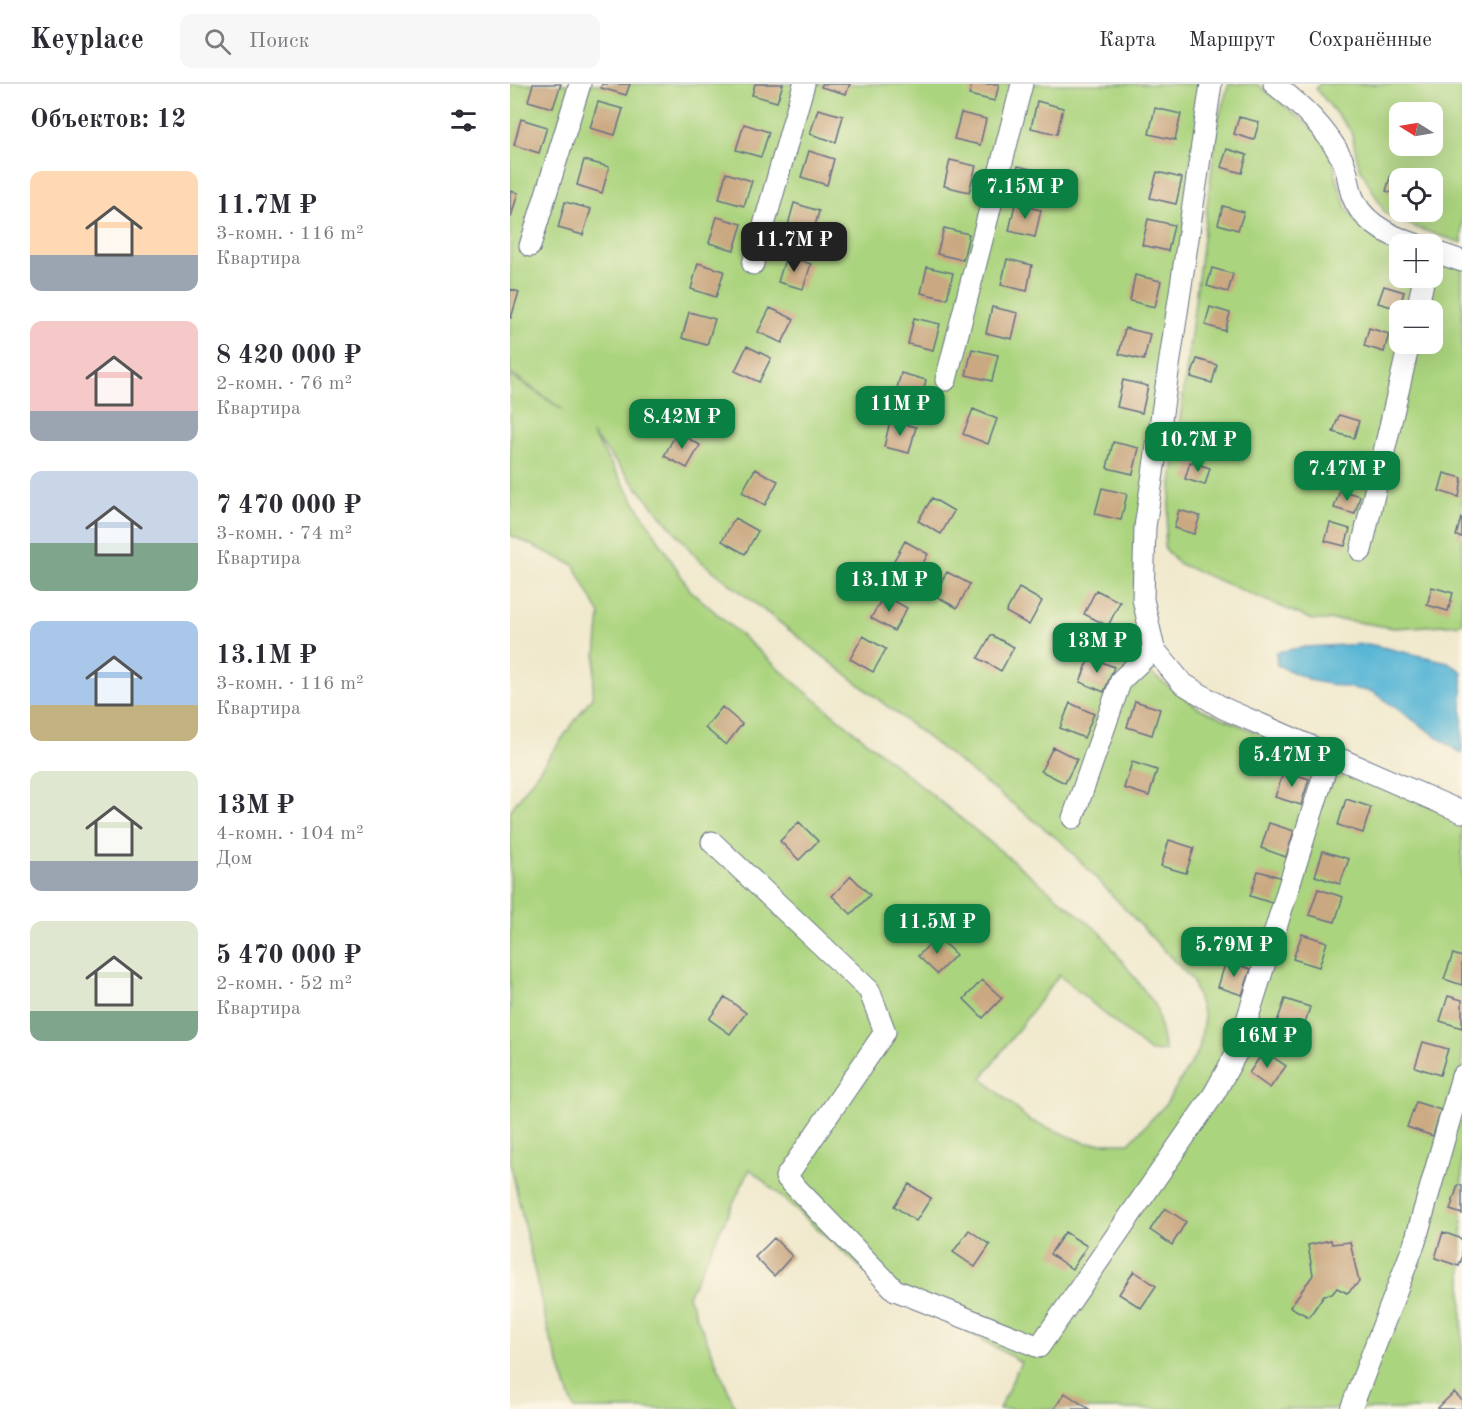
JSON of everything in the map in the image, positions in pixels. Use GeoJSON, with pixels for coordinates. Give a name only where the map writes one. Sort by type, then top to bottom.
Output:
{"type":"FeatureCollection","features":[{"type":"Feature","properties":{"kind":"street"},"geometry":{"type":"LineString","coordinates":[[530,246],[580,84]]}},
{"type":"Feature","properties":{"kind":"street"},"geometry":{"type":"LineString","coordinates":[[753,264],[804,84]]}},
{"type":"Feature","properties":{"kind":"street"},"geometry":{"type":"LineString","coordinates":[[946,380],[1022,84]]}},
{"type":"Feature","properties":{"kind":"street"},"geometry":{"type":"LineString","coordinates":[[1211,84],[1145,527],[1143,599],[1154,649],[1182,683],[1223,708],[1462,812]]}},
{"type":"Feature","properties":{"kind":"street"},"geometry":{"type":"LineString","coordinates":[[1274,84],[1299,104],[1326,133],[1344,161],[1352,196],[1366,218],[1390,234]]}},
{"type":"Feature","properties":{"kind":"street"},"geometry":{"type":"LineString","coordinates":[[1443,255],[1462,261]]}},
{"type":"Feature","properties":{"kind":"street"},"geometry":{"type":"LineString","coordinates":[[1361,551],[1407,354]]}},
{"type":"Feature","properties":{"kind":"street"},"geometry":{"type":"LineString","coordinates":[[1072,818],[1121,680],[1154,649]]}},
{"type":"Feature","properties":{"kind":"street"},"geometry":{"type":"LineString","coordinates":[[712,842],[869,990],[885,1032],[786,1177],[895,1290],[1039,1347],[1214,1094],[1237,1052],[1330,755]]}},
{"type":"Feature","properties":{"kind":"street"},"geometry":{"type":"LineString","coordinates":[[1351,1409],[1414,1242],[1462,1076]]}},
{"type":"Feature","properties":{"kind":"green space"},"geometry":{"type":"Polygon","coordinates":[[[510,84],[1204,84],[1135,576],[1137,640],[1153,675],[1199,708],[1462,820],[1462,1409],[999,1409],[1021,1362],[869,1275],[750,1169],[688,1296],[736,1409],[574,1409],[548,1331],[510,1162],[510,811],[592,697],[600,615],[574,565],[510,535],[510,375],[563,410],[510,372],[510,84]],[[592,434],[690,590],[795,683],[1101,933],[1156,1006],[1165,1051],[1150,1052],[1059,975],[982,1078],[1029,1120],[1086,1143],[1129,1143],[1166,1104],[1199,1050],[1204,1017],[1192,980],[1063,843],[698,559],[592,434]]]}},
{"type":"Feature","properties":{"kind":"green space"},"geometry":{"type":"Polygon","coordinates":[[[1229,84],[1257,84],[1315,130],[1333,156],[1337,180],[1347,210],[1374,235],[1389,241],[1389,288],[1443,288],[1443,260],[1462,267],[1462,624],[1394,628],[1344,620],[1313,620],[1177,563],[1164,547],[1218,120],[1229,84]]]}},
{"type":"Feature","properties":{"kind":"green space"},"geometry":{"type":"Polygon","coordinates":[[[1319,84],[1462,84],[1462,243],[1443,237],[1443,234],[1435,234],[1404,222],[1443,222],[1443,168],[1389,168],[1389,215],[1385,213],[1359,166],[1351,131],[1316,89],[1319,84]]]}},
{"type":"Feature","properties":{"kind":"water"},"geometry":{"type":"Polygon","coordinates":[[[1368,644],[1448,662],[1462,672],[1462,754],[1373,692],[1313,681],[1277,665],[1276,652],[1305,647],[1368,644]]]}},
{"type":"Feature","properties":{"kind":"building"},"geometry":{"type":"Polygon","coordinates":[[[533,84],[561,84],[553,108],[528,101],[533,84]]]}},
{"type":"Feature","properties":{"kind":"building"},"geometry":{"type":"Polygon","coordinates":[[[602,84],[630,84],[626,95],[601,88],[602,84]]]}},
{"type":"Feature","properties":{"kind":"building"},"geometry":{"type":"Polygon","coordinates":[[[755,84],[783,84],[777,102],[752,95],[755,84]]]}},
{"type":"Feature","properties":{"kind":"building"},"geometry":{"type":"Polygon","coordinates":[[[822,84],[850,84],[846,94],[821,87],[822,84]]]}},
{"type":"Feature","properties":{"kind":"building"},"geometry":{"type":"Polygon","coordinates":[[[972,84],[999,84],[995,101],[969,95],[972,84]]]}},
{"type":"Feature","properties":{"kind":"building"},"geometry":{"type":"Polygon","coordinates":[[[1037,101],[1063,108],[1057,134],[1031,128],[1037,101]]]}},
{"type":"Feature","properties":{"kind":"building"},"geometry":{"type":"Polygon","coordinates":[[[598,102],[623,109],[615,135],[590,128],[598,102]]]}},
{"type":"Feature","properties":{"kind":"building"},"geometry":{"type":"Polygon","coordinates":[[[1155,108],[1181,114],[1175,140],[1149,134],[1155,108]]]}},
{"type":"Feature","properties":{"kind":"building"},"geometry":{"type":"Polygon","coordinates":[[[818,109],[843,116],[836,142],[810,134],[818,109]]]}},
{"type":"Feature","properties":{"kind":"building"},"geometry":{"type":"Polygon","coordinates":[[[961,113],[986,119],[980,145],[954,139],[961,113]]]}},
{"type":"Feature","properties":{"kind":"building"},"geometry":{"type":"Polygon","coordinates":[[[1239,117],[1259,122],[1254,140],[1234,134],[1239,117]]]}},
{"type":"Feature","properties":{"kind":"building"},"geometry":{"type":"Polygon","coordinates":[[[521,119],[547,127],[539,153],[514,145],[521,119]]]}},
{"type":"Feature","properties":{"kind":"building"},"geometry":{"type":"Polygon","coordinates":[[[744,124],[769,132],[761,157],[736,150],[744,124]]]}},
{"type":"Feature","properties":{"kind":"building"},"geometry":{"type":"Polygon","coordinates":[[[1227,149],[1247,155],[1242,173],[1221,167],[1227,149]]]}},
{"type":"Feature","properties":{"kind":"building"},"geometry":{"type":"Polygon","coordinates":[[[809,151],[834,159],[827,185],[801,177],[809,151]]]}},
{"type":"Feature","properties":{"kind":"building"},"geometry":{"type":"Polygon","coordinates":[[[584,160],[609,167],[602,193],[577,185],[584,160]]]}},
{"type":"Feature","properties":{"kind":"building"},"geometry":{"type":"Polygon","coordinates":[[[950,160],[976,166],[969,192],[944,186],[950,160]]]}},
{"type":"Feature","properties":{"kind":"building"},"geometry":{"type":"Polygon","coordinates":[[[1018,166],[1044,172],[1038,198],[1012,193],[1018,166]]]}},
{"type":"Feature","properties":{"kind":"building"},"geometry":{"type":"Polygon","coordinates":[[[1157,172],[1182,178],[1176,204],[1150,198],[1157,172]]]}},
{"type":"Feature","properties":{"kind":"building"},"geometry":{"type":"Polygon","coordinates":[[[726,173],[752,181],[744,206],[719,199],[726,173]]]}},
{"type":"Feature","properties":{"kind":"building"},"geometry":{"type":"Polygon","coordinates":[[[510,191],[518,193],[511,217],[510,217],[510,191]]]}},
{"type":"Feature","properties":{"kind":"building"},"geometry":{"type":"Polygon","coordinates":[[[565,202],[591,209],[583,235],[558,228],[565,202]]]}},
{"type":"Feature","properties":{"kind":"building"},"geometry":{"type":"Polygon","coordinates":[[[794,203],[819,211],[812,237],[787,229],[794,203]]]}},
{"type":"Feature","properties":{"kind":"building"},"geometry":{"type":"Polygon","coordinates":[[[1015,204],[1041,210],[1035,237],[1009,231],[1015,204]]]}},
{"type":"Feature","properties":{"kind":"building"},"geometry":{"type":"Polygon","coordinates":[[[1223,206],[1244,212],[1238,230],[1218,224],[1223,206]]]}},
{"type":"Feature","properties":{"kind":"building"},"geometry":{"type":"Polygon","coordinates":[[[717,217],[742,224],[734,250],[709,243],[717,217]]]}},
{"type":"Feature","properties":{"kind":"building"},"geometry":{"type":"Polygon","coordinates":[[[1148,219],[1174,225],[1168,251],[1142,245],[1148,219]]]}},
{"type":"Feature","properties":{"kind":"building"},"geometry":{"type":"Polygon","coordinates":[[[944,228],[969,234],[963,260],[937,254],[944,228]]]}},
{"type":"Feature","properties":{"kind":"building"},"geometry":{"type":"Polygon","coordinates":[[[786,256],[811,264],[803,289],[778,282],[786,256]]]}},
{"type":"Feature","properties":{"kind":"building"},"geometry":{"type":"Polygon","coordinates":[[[1007,259],[1032,265],[1027,291],[1001,285],[1007,259]]]}},
{"type":"Feature","properties":{"kind":"building"},"geometry":{"type":"Polygon","coordinates":[[[698,263],[724,271],[716,297],[691,289],[698,263]]]}},
{"type":"Feature","properties":{"kind":"building"},"geometry":{"type":"Polygon","coordinates":[[[927,267],[953,273],[947,299],[921,293],[927,267]]]}},
{"type":"Feature","properties":{"kind":"building"},"geometry":{"type":"Polygon","coordinates":[[[1212,268],[1233,274],[1228,292],[1207,286],[1212,268]]]}},
{"type":"Feature","properties":{"kind":"building"},"geometry":{"type":"Polygon","coordinates":[[[1135,275],[1161,281],[1155,307],[1130,301],[1135,275]]]}},
{"type":"Feature","properties":{"kind":"building"},"geometry":{"type":"Polygon","coordinates":[[[1384,286],[1404,292],[1402,300],[1389,300],[1389,306],[1378,303],[1384,286]]]}},
{"type":"Feature","properties":{"kind":"building"},"geometry":{"type":"Polygon","coordinates":[[[510,289],[519,292],[511,318],[510,318],[510,289]]]}},
{"type":"Feature","properties":{"kind":"building"},"geometry":{"type":"Polygon","coordinates":[[[992,307],[1018,313],[1012,339],[986,333],[992,307]]]}},
{"type":"Feature","properties":{"kind":"building"},"geometry":{"type":"Polygon","coordinates":[[[1210,307],[1230,313],[1225,331],[1205,325],[1210,307]]]}},
{"type":"Feature","properties":{"kind":"building"},"geometry":{"type":"Polygon","coordinates":[[[770,308],[794,319],[782,343],[758,332],[770,308]]]}},
{"type":"Feature","properties":{"kind":"building"},"geometry":{"type":"Polygon","coordinates":[[[689,312],[715,319],[707,345],[682,338],[689,312]]]}},
{"type":"Feature","properties":{"kind":"building"},"geometry":{"type":"Polygon","coordinates":[[[914,318],[940,324],[933,350],[908,344],[914,318]]]}},
{"type":"Feature","properties":{"kind":"building"},"geometry":{"type":"Polygon","coordinates":[[[1125,328],[1150,334],[1144,360],[1119,354],[1125,328]]]}},
{"type":"Feature","properties":{"kind":"building"},"geometry":{"type":"Polygon","coordinates":[[[1369,328],[1389,334],[1384,352],[1364,346],[1369,328]]]}},
{"type":"Feature","properties":{"kind":"building"},"geometry":{"type":"Polygon","coordinates":[[[747,346],[771,358],[759,382],[735,371],[747,346]]]}},
{"type":"Feature","properties":{"kind":"building"},"geometry":{"type":"Polygon","coordinates":[[[972,349],[998,355],[992,381],[966,375],[972,349]]]}},
{"type":"Feature","properties":{"kind":"building"},"geometry":{"type":"Polygon","coordinates":[[[1197,359],[1217,365],[1212,383],[1191,377],[1197,359]]]}},
{"type":"Feature","properties":{"kind":"building"},"geometry":{"type":"Polygon","coordinates":[[[901,373],[926,380],[920,406],[894,400],[901,373]]]}},
{"type":"Feature","properties":{"kind":"building"},"geometry":{"type":"Polygon","coordinates":[[[1123,380],[1148,386],[1142,413],[1117,407],[1123,380]]]}},
{"type":"Feature","properties":{"kind":"building"},"geometry":{"type":"Polygon","coordinates":[[[973,409],[997,419],[988,444],[963,434],[973,409]]]}},
{"type":"Feature","properties":{"kind":"building"},"geometry":{"type":"Polygon","coordinates":[[[1339,415],[1359,421],[1354,438],[1333,432],[1339,415]]]}},
{"type":"Feature","properties":{"kind":"building"},"geometry":{"type":"Polygon","coordinates":[[[890,421],[916,427],[909,453],[884,447],[890,421]]]}},
{"type":"Feature","properties":{"kind":"building"},"geometry":{"type":"Polygon","coordinates":[[[677,432],[700,445],[687,468],[664,456],[677,432]]]}},
{"type":"Feature","properties":{"kind":"building"},"geometry":{"type":"Polygon","coordinates":[[[1113,442],[1139,448],[1133,474],[1107,468],[1113,442]]]}},
{"type":"Feature","properties":{"kind":"building"},"geometry":{"type":"Polygon","coordinates":[[[1190,462],[1210,468],[1205,485],[1185,479],[1190,462]]]}},
{"type":"Feature","properties":{"kind":"building"},"geometry":{"type":"Polygon","coordinates":[[[755,469],[778,481],[765,505],[742,492],[755,469]]]}},
{"type":"Feature","properties":{"kind":"building"},"geometry":{"type":"Polygon","coordinates":[[[1444,473],[1462,478],[1459,497],[1439,491],[1444,473]]]}},
{"type":"Feature","properties":{"kind":"building"},"geometry":{"type":"Polygon","coordinates":[[[1102,488],[1127,494],[1121,520],[1095,514],[1102,488]]]}},
{"type":"Feature","properties":{"kind":"building"},"geometry":{"type":"Polygon","coordinates":[[[1340,490],[1360,496],[1355,514],[1334,508],[1340,490]]]}},
{"type":"Feature","properties":{"kind":"building"},"geometry":{"type":"Polygon","coordinates":[[[932,498],[954,511],[941,534],[918,521],[932,498]]]}},
{"type":"Feature","properties":{"kind":"building"},"geometry":{"type":"Polygon","coordinates":[[[1179,510],[1200,516],[1194,534],[1174,528],[1179,510]]]}},
{"type":"Feature","properties":{"kind":"building"},"geometry":{"type":"Polygon","coordinates":[[[735,518],[758,531],[745,554],[722,541],[735,518]]]}},
{"type":"Feature","properties":{"kind":"building"},"geometry":{"type":"Polygon","coordinates":[[[1462,518],[1462,537],[1456,536],[1462,518]]]}},
{"type":"Feature","properties":{"kind":"building"},"geometry":{"type":"Polygon","coordinates":[[[1330,523],[1350,529],[1345,546],[1325,541],[1330,523]]]}},
{"type":"Feature","properties":{"kind":"building"},"geometry":{"type":"Polygon","coordinates":[[[905,541],[928,554],[915,577],[892,564],[905,541]]]}},
{"type":"Feature","properties":{"kind":"building"},"geometry":{"type":"Polygon","coordinates":[[[947,572],[970,584],[957,608],[934,595],[947,572]]]}},
{"type":"Feature","properties":{"kind":"building"},"geometry":{"type":"Polygon","coordinates":[[[1432,587],[1453,593],[1448,611],[1427,605],[1432,587]]]}},
{"type":"Feature","properties":{"kind":"building"},"geometry":{"type":"Polygon","coordinates":[[[1019,588],[1042,601],[1029,625],[1006,612],[1019,588]]]}},
{"type":"Feature","properties":{"kind":"building"},"geometry":{"type":"Polygon","coordinates":[[[1096,590],[1120,602],[1108,626],[1084,614],[1096,590]]]}},
{"type":"Feature","properties":{"kind":"building"},"geometry":{"type":"Polygon","coordinates":[[[884,595],[907,608],[894,631],[871,618],[884,595]]]}},
{"type":"Feature","properties":{"kind":"building"},"geometry":{"type":"Polygon","coordinates":[[[991,635],[1014,647],[1001,671],[978,658],[991,635]]]}},
{"type":"Feature","properties":{"kind":"building"},"geometry":{"type":"Polygon","coordinates":[[[863,636],[886,649],[873,672],[850,659],[863,636]]]}},
{"type":"Feature","properties":{"kind":"building"},"geometry":{"type":"Polygon","coordinates":[[[1090,657],[1114,667],[1104,692],[1080,682],[1090,657]]]}},
{"type":"Feature","properties":{"kind":"building"},"geometry":{"type":"Polygon","coordinates":[[[1135,701],[1160,709],[1152,735],[1127,727],[1135,701]]]}},
{"type":"Feature","properties":{"kind":"building"},"geometry":{"type":"Polygon","coordinates":[[[1070,703],[1094,714],[1084,738],[1060,728],[1070,703]]]}},
{"type":"Feature","properties":{"kind":"building"},"geometry":{"type":"Polygon","coordinates":[[[722,707],[742,724],[726,745],[705,728],[722,707]]]}},
{"type":"Feature","properties":{"kind":"building"},"geometry":{"type":"Polygon","coordinates":[[[1053,747],[1077,759],[1065,783],[1041,771],[1053,747]]]}},
{"type":"Feature","properties":{"kind":"building"},"geometry":{"type":"Polygon","coordinates":[[[1132,762],[1157,770],[1149,796],[1124,788],[1132,762]]]}},
{"type":"Feature","properties":{"kind":"building"},"geometry":{"type":"Polygon","coordinates":[[[1284,771],[1309,779],[1301,805],[1275,797],[1284,771]]]}},
{"type":"Feature","properties":{"kind":"building"},"geometry":{"type":"Polygon","coordinates":[[[1346,799],[1371,807],[1363,833],[1338,825],[1346,799]]]}},
{"type":"Feature","properties":{"kind":"building"},"geometry":{"type":"Polygon","coordinates":[[[799,822],[818,841],[799,860],[780,841],[799,822]]]}},
{"type":"Feature","properties":{"kind":"building"},"geometry":{"type":"Polygon","coordinates":[[[1269,823],[1294,831],[1286,857],[1261,848],[1269,823]]]}},
{"type":"Feature","properties":{"kind":"building"},"geometry":{"type":"Polygon","coordinates":[[[1169,840],[1194,848],[1186,873],[1161,866],[1169,840]]]}},
{"type":"Feature","properties":{"kind":"building"},"geometry":{"type":"Polygon","coordinates":[[[1323,851],[1349,859],[1340,884],[1315,876],[1323,851]]]}},
{"type":"Feature","properties":{"kind":"building"},"geometry":{"type":"Polygon","coordinates":[[[1258,871],[1283,878],[1275,904],[1250,896],[1258,871]]]}},
{"type":"Feature","properties":{"kind":"building"},"geometry":{"type":"Polygon","coordinates":[[[851,876],[870,895],[851,914],[832,896],[851,876]]]}},
{"type":"Feature","properties":{"kind":"building"},"geometry":{"type":"Polygon","coordinates":[[[1318,889],[1343,897],[1335,922],[1309,915],[1318,889]]]}},
{"type":"Feature","properties":{"kind":"building"},"geometry":{"type":"Polygon","coordinates":[[[1302,934],[1327,942],[1319,967],[1293,959],[1302,934]]]}},
{"type":"Feature","properties":{"kind":"building"},"geometry":{"type":"Polygon","coordinates":[[[937,936],[956,955],[937,974],[918,956],[937,936]]]}},
{"type":"Feature","properties":{"kind":"building"},"geometry":{"type":"Polygon","coordinates":[[[1453,954],[1462,957],[1462,985],[1444,979],[1453,954]]]}},
{"type":"Feature","properties":{"kind":"building"},"geometry":{"type":"Polygon","coordinates":[[[1226,961],[1251,969],[1242,995],[1218,987],[1226,961]]]}},
{"type":"Feature","properties":{"kind":"building"},"geometry":{"type":"Polygon","coordinates":[[[982,980],[1002,998],[983,1018],[964,999],[982,980]]]}},
{"type":"Feature","properties":{"kind":"building"},"geometry":{"type":"Polygon","coordinates":[[[1448,996],[1462,1000],[1462,1028],[1440,1021],[1448,996]]]}},
{"type":"Feature","properties":{"kind":"building"},"geometry":{"type":"Polygon","coordinates":[[[725,997],[746,1013],[730,1034],[709,1019],[725,997]]]}},
{"type":"Feature","properties":{"kind":"building"},"geometry":{"type":"Polygon","coordinates":[[[1285,999],[1310,1007],[1302,1033],[1276,1025],[1285,999]]]}},
{"type":"Feature","properties":{"kind":"building"},"geometry":{"type":"Polygon","coordinates":[[[1423,1042],[1448,1049],[1440,1075],[1415,1067],[1423,1042]]]}},
{"type":"Feature","properties":{"kind":"building"},"geometry":{"type":"Polygon","coordinates":[[[1264,1051],[1286,1066],[1270,1088],[1249,1073],[1264,1051]]]}},
{"type":"Feature","properties":{"kind":"building"},"geometry":{"type":"Polygon","coordinates":[[[1416,1102],[1441,1110],[1433,1136],[1407,1127],[1416,1102]]]}},
{"type":"Feature","properties":{"kind":"building"},"geometry":{"type":"Polygon","coordinates":[[[909,1184],[931,1198],[916,1221],[894,1206],[909,1184]]]}},
{"type":"Feature","properties":{"kind":"building"},"geometry":{"type":"Polygon","coordinates":[[[1458,1185],[1462,1186],[1462,1214],[1450,1210],[1458,1185]]]}},
{"type":"Feature","properties":{"kind":"building"},"geometry":{"type":"Polygon","coordinates":[[[1165,1208],[1186,1222],[1172,1245],[1150,1230],[1165,1208]]]}},
{"type":"Feature","properties":{"kind":"building"},"geometry":{"type":"Polygon","coordinates":[[[969,1230],[990,1245],[975,1267],[953,1252],[969,1230]]]}},
{"type":"Feature","properties":{"kind":"building"},"geometry":{"type":"Polygon","coordinates":[[[1065,1232],[1087,1246],[1072,1269],[1050,1254],[1065,1232]]]}},
{"type":"Feature","properties":{"kind":"building"},"geometry":{"type":"Polygon","coordinates":[[[1443,1232],[1462,1239],[1462,1258],[1459,1266],[1435,1258],[1443,1232]]]}},
{"type":"Feature","properties":{"kind":"building"},"geometry":{"type":"Polygon","coordinates":[[[774,1238],[792,1256],[774,1276],[755,1257],[774,1238]]]}},
{"type":"Feature","properties":{"kind":"building"},"geometry":{"type":"Polygon","coordinates":[[[1331,1240],[1332,1244],[1350,1242],[1359,1282],[1347,1293],[1337,1288],[1332,1294],[1324,1295],[1309,1317],[1290,1307],[1313,1275],[1308,1245],[1331,1240]]]}},
{"type":"Feature","properties":{"kind":"building"},"geometry":{"type":"Polygon","coordinates":[[[1134,1271],[1156,1286],[1141,1308],[1119,1294],[1134,1271]]]}},
{"type":"Feature","properties":{"kind":"building"},"geometry":{"type":"Polygon","coordinates":[[[1454,1392],[1462,1400],[1462,1409],[1437,1409],[1454,1392]]]}},
{"type":"Feature","properties":{"kind":"building"},"geometry":{"type":"Polygon","coordinates":[[[1065,1393],[1089,1409],[1054,1409],[1065,1393]]]}}]}
